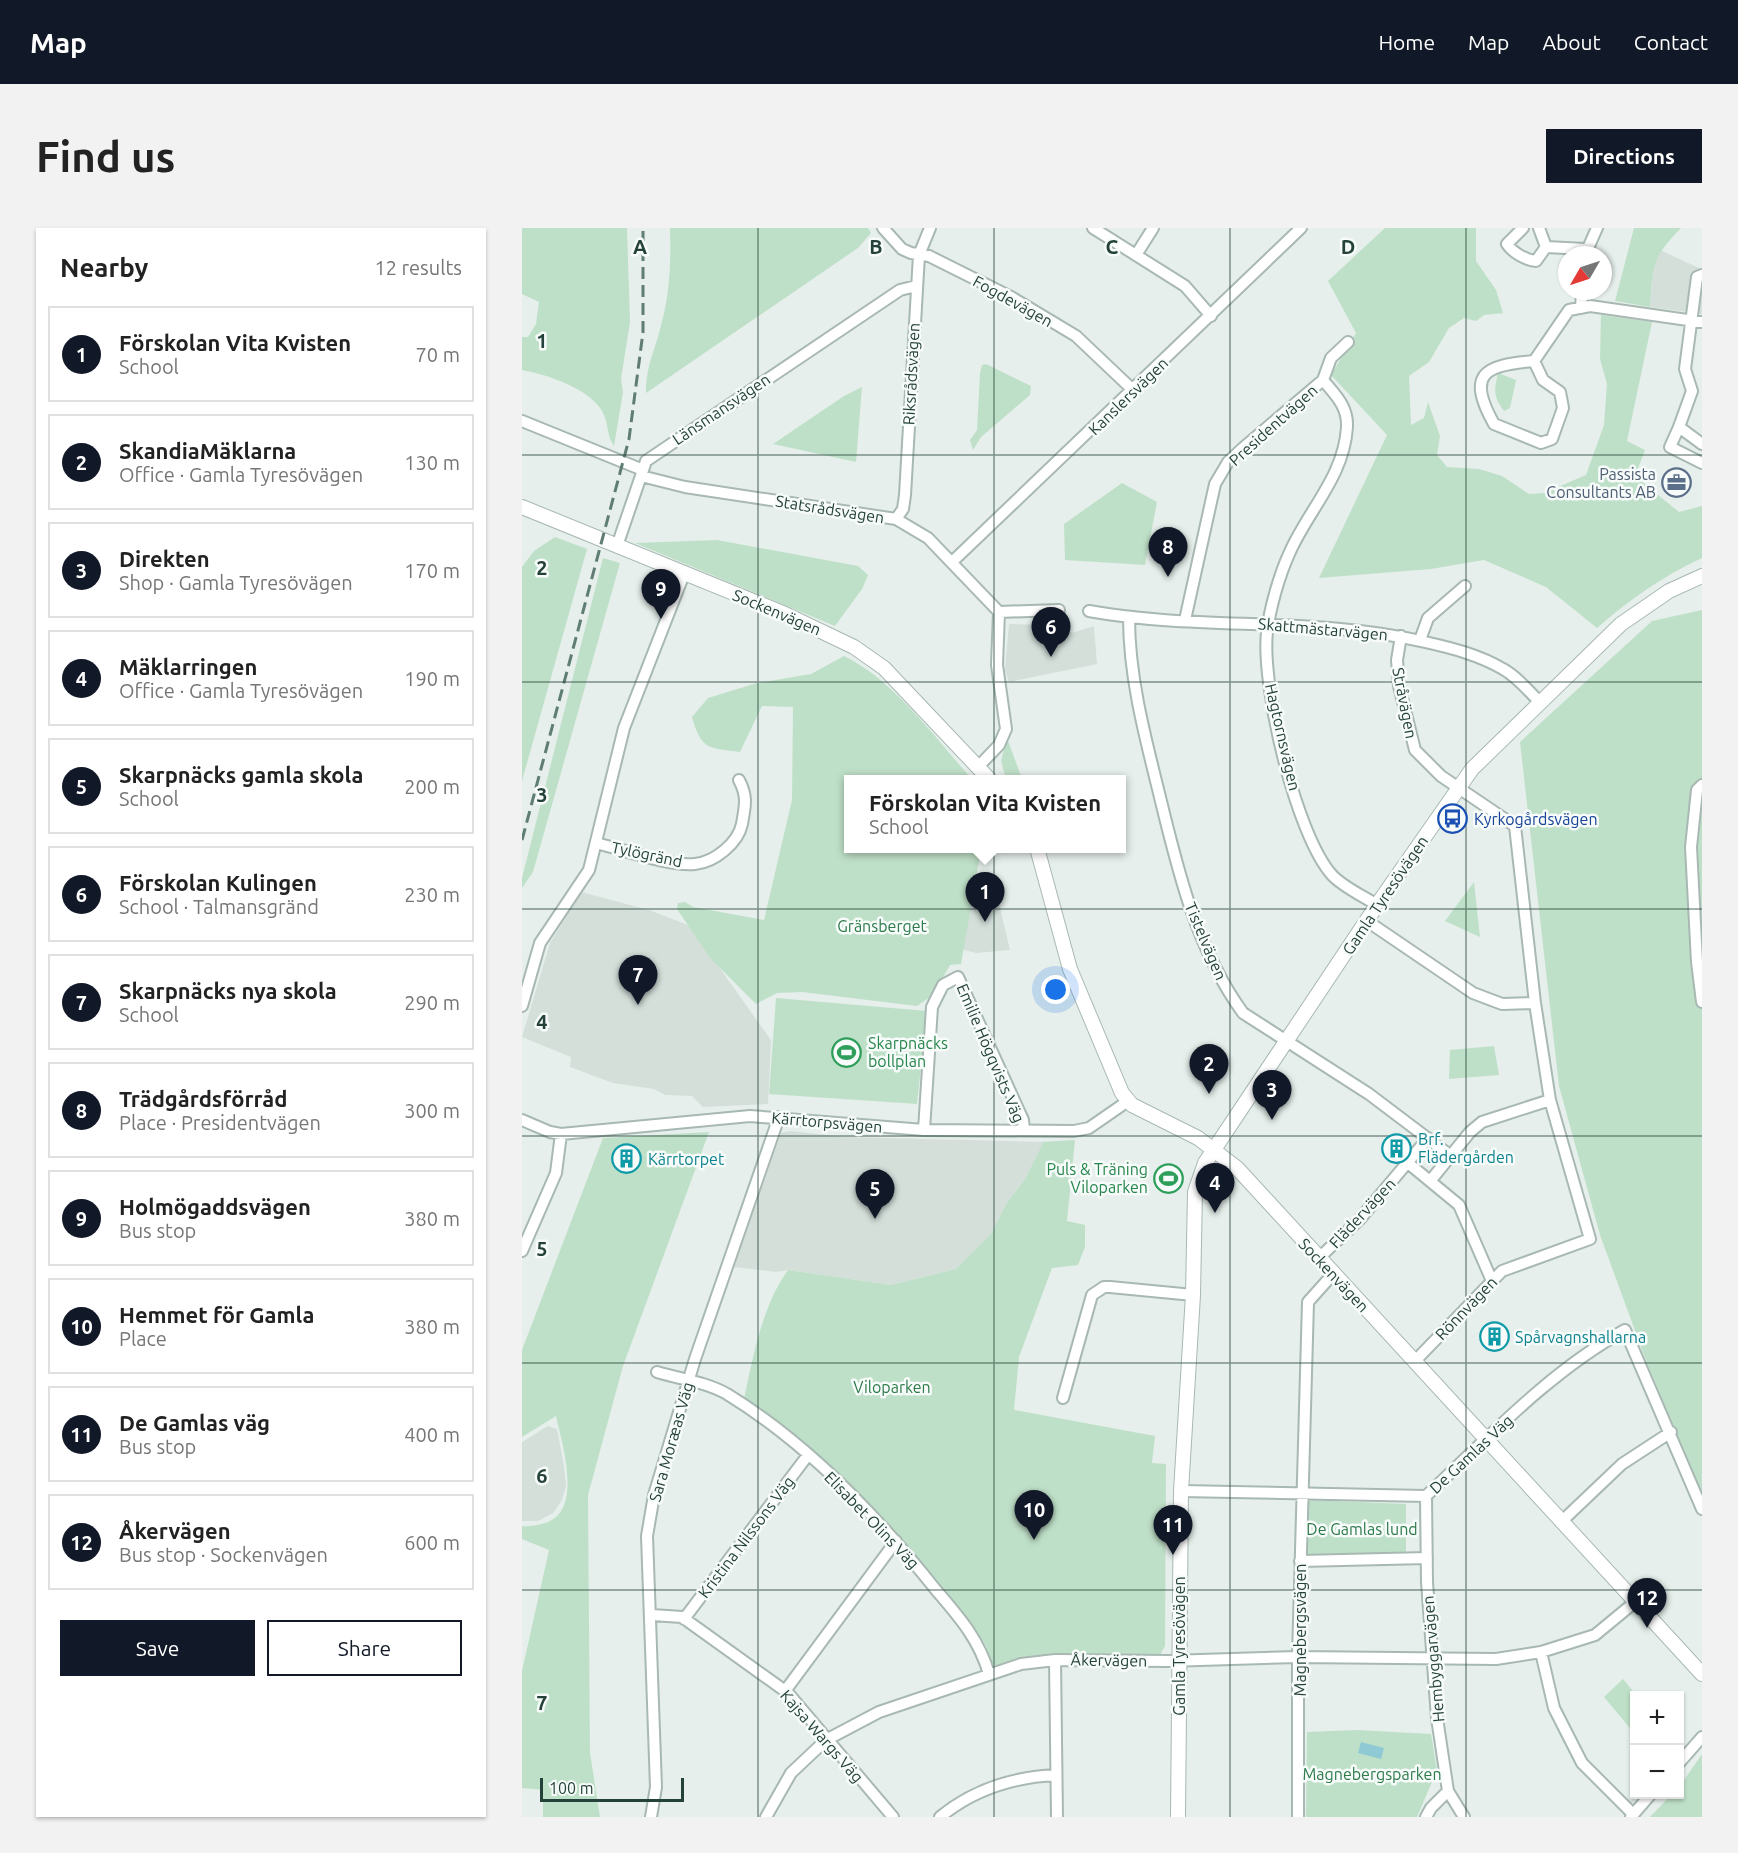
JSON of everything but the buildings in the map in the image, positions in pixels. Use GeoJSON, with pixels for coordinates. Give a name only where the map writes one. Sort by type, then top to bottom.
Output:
{"type":"FeatureCollection","features":[{"type":"Feature","properties":{"kind":"street","name":"Fogdevägen"},"geometry":{"type":"LineString","coordinates":[[883,228],[902,249],[929,256],[1011,297],[1076,336],[1134,391]]}},
{"type":"Feature","properties":{"kind":"street","name":"Riksrådsvägen"},"geometry":{"type":"LineString","coordinates":[[897,519],[903,509],[916,286],[920,255],[930,228]]}},
{"type":"Feature","properties":{"kind":"street"},"geometry":{"type":"LineString","coordinates":[[1093,228],[1185,286],[1211,316]]}},
{"type":"Feature","properties":{"kind":"street"},"geometry":{"type":"LineString","coordinates":[[1136,255],[1153,228]]}},
{"type":"Feature","properties":{"kind":"street","name":"Kanslersvägen"},"geometry":{"type":"LineString","coordinates":[[952,562],[1134,391],[1301,228]]}},
{"type":"Feature","properties":{"kind":"street"},"geometry":{"type":"LineString","coordinates":[[1523,228],[1508,244],[1511,249],[1529,261],[1536,261],[1546,247]]}},
{"type":"Feature","properties":{"kind":"street"},"geometry":{"type":"LineString","coordinates":[[1539,228],[1546,247]]}},
{"type":"Feature","properties":{"kind":"street"},"geometry":{"type":"LineString","coordinates":[[1588,246],[1597,228]]}},
{"type":"Feature","properties":{"kind":"street"},"geometry":{"type":"LineString","coordinates":[[1546,247],[1558,249]]}},
{"type":"Feature","properties":{"kind":"street"},"geometry":{"type":"LineString","coordinates":[[1701,468],[1670,447],[1697,393],[1685,369],[1697,321],[1697,277],[1702,275]]}},
{"type":"Feature","properties":{"kind":"street","name":"Länsmansvägen"},"geometry":{"type":"LineString","coordinates":[[642,473],[646,461],[755,386],[900,290],[916,286]]}},
{"type":"Feature","properties":{"kind":"street"},"geometry":{"type":"LineString","coordinates":[[1581,300],[1581,308]]}},
{"type":"Feature","properties":{"kind":"street"},"geometry":{"type":"LineString","coordinates":[[1534,362],[1569,310],[1590,306],[1697,321]]}},
{"type":"Feature","properties":{"kind":"street","name":"Presidentvägen"},"geometry":{"type":"LineString","coordinates":[[1185,620],[1215,484],[1228,462],[1323,380],[1330,358],[1348,342]]}},
{"type":"Feature","properties":{"kind":"street"},"geometry":{"type":"LineString","coordinates":[[1534,362],[1543,380],[1560,392],[1563,408],[1552,440],[1541,443],[1494,424],[1480,390],[1480,381],[1491,368],[1507,363],[1534,362]]}},
{"type":"Feature","properties":{"kind":"street","name":"Hagtornsvägen"},"geometry":{"type":"LineString","coordinates":[[1323,380],[1346,411],[1343,445],[1329,487],[1289,554],[1269,624],[1269,686],[1278,731],[1304,822],[1321,861],[1333,877],[1377,905]]}},
{"type":"Feature","properties":{"kind":"street"},"geometry":{"type":"LineString","coordinates":[[522,421],[642,473],[617,546]]}},
{"type":"Feature","properties":{"kind":"street"},"geometry":{"type":"LineString","coordinates":[[1678,427],[1702,444]]}},
{"type":"Feature","properties":{"kind":"street","name":"Statsrådsvägen"},"geometry":{"type":"LineString","coordinates":[[642,473],[685,487],[897,519],[928,538],[999,612]]}},
{"type":"Feature","properties":{"kind":"street","name":"Sockenvägen"},"geometry":{"type":"LineString","coordinates":[[522,507],[785,614],[869,656],[923,707],[985,775]]}},
{"type":"Feature","properties":{"kind":"street"},"geometry":{"type":"LineString","coordinates":[[522,1006],[540,944],[590,870],[624,728],[684,574]]}},
{"type":"Feature","properties":{"kind":"street","name":"Gamla Tyresövägen"},"geometry":{"type":"LineString","coordinates":[[1178,1817],[1180,1491],[1193,1295],[1195,1192],[1198,1177],[1214,1149],[1458,787],[1479,762],[1621,624],[1670,591],[1702,576]]}},
{"type":"Feature","properties":{"kind":"street"},"geometry":{"type":"LineString","coordinates":[[1420,640],[1428,618],[1465,585]]}},
{"type":"Feature","properties":{"kind":"street"},"geometry":{"type":"LineString","coordinates":[[978,767],[999,745],[1006,729],[997,665],[999,612],[1059,610]]}},
{"type":"Feature","properties":{"kind":"street","name":"Skattmästarvägen"},"geometry":{"type":"LineString","coordinates":[[1089,611],[1129,618],[1361,629],[1401,636],[1458,650],[1504,669],[1540,702]]}},
{"type":"Feature","properties":{"kind":"street","name":"Tistelvägen"},"geometry":{"type":"LineString","coordinates":[[1129,618],[1129,650],[1149,754],[1179,874],[1211,961],[1243,1013],[1369,1094],[1451,1156]]}},
{"type":"Feature","properties":{"kind":"street","name":"Stråvägen"},"geometry":{"type":"LineString","coordinates":[[1401,636],[1397,660],[1399,686],[1415,750],[1431,769],[1458,787]]}},
{"type":"Feature","properties":{"kind":"street","name":"Tylögränd"},"geometry":{"type":"LineString","coordinates":[[596,843],[673,862],[695,864],[703,861],[723,852],[735,839],[740,829],[747,798],[739,780]]}},
{"type":"Feature","properties":{"kind":"street"},"geometry":{"type":"LineString","coordinates":[[1702,785],[1697,790],[1691,847],[1702,1002]]}},
{"type":"Feature","properties":{"kind":"street"},"geometry":{"type":"LineString","coordinates":[[1431,1180],[1482,1122],[1550,1100],[1535,1003],[1515,826],[1458,787]]}},
{"type":"Feature","properties":{"kind":"street"},"geometry":{"type":"LineString","coordinates":[[1037,853],[1050,904],[1078,991],[1128,1101]]}},
{"type":"Feature","properties":{"kind":"street"},"geometry":{"type":"LineString","coordinates":[[1367,921],[1481,997],[1502,1004],[1535,1003]]}},
{"type":"Feature","properties":{"kind":"street","name":"Emilie Högqvists Väg"},"geometry":{"type":"LineString","coordinates":[[924,1130],[932,1007],[943,985],[958,977],[1023,1120],[1024,1130]]}},
{"type":"Feature","properties":{"kind":"street","name":"Rönnvägen"},"geometry":{"type":"LineString","coordinates":[[1415,1361],[1502,1271],[1590,1239],[1550,1100]]}},
{"type":"Feature","properties":{"kind":"street","name":"Sockenvägen"},"geometry":{"type":"LineString","coordinates":[[1128,1101],[1214,1149],[1237,1168],[1635,1602],[1700,1667]]}},
{"type":"Feature","properties":{"kind":"street","name":"Kärrtorpsvägen"},"geometry":{"type":"LineString","coordinates":[[522,1120],[550,1132],[561,1134],[699,1119],[750,1116],[924,1130],[1074,1131],[1089,1128],[1128,1101]]}},
{"type":"Feature","properties":{"kind":"street","name":"Sara Moræas Väg"},"geometry":{"type":"LineString","coordinates":[[651,1817],[656,1787],[652,1615],[647,1536],[654,1494],[690,1382],[695,1359],[779,1117]]}},
{"type":"Feature","properties":{"kind":"street"},"geometry":{"type":"LineString","coordinates":[[522,1251],[556,1173],[561,1134]]}},
{"type":"Feature","properties":{"kind":"street","name":"Flädervägen"},"geometry":{"type":"LineString","coordinates":[[1319,1258],[1360,1220],[1428,1138]]}},
{"type":"Feature","properties":{"kind":"street"},"geometry":{"type":"LineString","coordinates":[[1408,1163],[1459,1205],[1492,1281]]}},
{"type":"Feature","properties":{"kind":"street","name":"Magnebergsvägen"},"geometry":{"type":"LineString","coordinates":[[1298,1817],[1298,1657],[1308,1302],[1333,1274]]}},
{"type":"Feature","properties":{"kind":"street"},"geometry":{"type":"LineString","coordinates":[[1064,1398],[1092,1296],[1096,1292],[1110,1287],[1193,1295]]}},
{"type":"Feature","properties":{"kind":"street","name":"De Gamlas Väg"},"geometry":{"type":"LineString","coordinates":[[1180,1491],[1426,1496],[1485,1440],[1567,1368],[1625,1330],[1671,1432]]}},
{"type":"Feature","properties":{"kind":"street","name":"Elisabet Olins Väg"},"geometry":{"type":"LineString","coordinates":[[657,1372],[725,1393],[808,1455],[853,1495],[896,1542],[971,1633],[983,1651],[989,1674]]}},
{"type":"Feature","properties":{"kind":"street"},"geometry":{"type":"LineString","coordinates":[[1561,1522],[1622,1464],[1671,1432],[1702,1509]]}},
{"type":"Feature","properties":{"kind":"street","name":"Kristina Nilssons Väg"},"geometry":{"type":"LineString","coordinates":[[684,1619],[808,1455]]}},
{"type":"Feature","properties":{"kind":"street","name":"Hembyggarvägen"},"geometry":{"type":"LineString","coordinates":[[1426,1496],[1431,1659],[1448,1791],[1464,1817]]}},
{"type":"Feature","properties":{"kind":"street"},"geometry":{"type":"LineString","coordinates":[[785,1691],[896,1542]]}},
{"type":"Feature","properties":{"kind":"street"},"geometry":{"type":"LineString","coordinates":[[1300,1561],[1427,1558]]}},
{"type":"Feature","properties":{"kind":"street","name":"Åkervägen"},"geometry":{"type":"LineString","coordinates":[[766,1817],[790,1773],[826,1740],[879,1712],[1021,1664],[1055,1659],[1179,1660],[1298,1657],[1496,1659],[1541,1652],[1595,1635],[1635,1602]]}},
{"type":"Feature","properties":{"kind":"street","name":"Kajsa Wargs Väg"},"geometry":{"type":"LineString","coordinates":[[652,1615],[684,1619],[785,1691],[893,1817]]}},
{"type":"Feature","properties":{"kind":"street"},"geometry":{"type":"LineString","coordinates":[[1541,1652],[1554,1708],[1582,1763],[1632,1816],[1647,1799]]}},
{"type":"Feature","properties":{"kind":"street"},"geometry":{"type":"LineString","coordinates":[[1055,1659],[1057,1817]]}},
{"type":"Feature","properties":{"kind":"street"},"geometry":{"type":"LineString","coordinates":[[1684,1757],[1702,1737]]}},
{"type":"Feature","properties":{"kind":"street"},"geometry":{"type":"LineString","coordinates":[[940,1817],[957,1803],[992,1786],[1056,1775]]}},
{"type":"Feature","properties":{"kind":"street"},"geometry":{"type":"LineString","coordinates":[[1426,1817],[1431,1808],[1448,1791]]}},
{"type":"Feature","properties":{"kind":"shaded area"},"geometry":{"type":"Polygon","coordinates":[[[1660,250],[1699,268],[1702,274],[1702,314],[1650,307],[1653,264],[1660,250]]]}},
{"type":"Feature","properties":{"kind":"shaded area"},"geometry":{"type":"Polygon","coordinates":[[[1009,624],[1060,625],[1072,633],[1094,626],[1097,664],[1009,682],[1005,670],[1009,624]]]}},
{"type":"Feature","properties":{"kind":"shaded area"},"geometry":{"type":"Polygon","coordinates":[[[581,892],[649,910],[688,925],[771,1040],[768,1104],[703,1107],[692,1096],[665,1095],[654,1089],[613,1083],[570,1067],[571,1057],[522,1037],[550,943],[581,892]]]}},
{"type":"Feature","properties":{"kind":"shaded area"},"geometry":{"type":"Polygon","coordinates":[[[972,894],[997,895],[1010,950],[976,953],[961,949],[972,894]]]}},
{"type":"Feature","properties":{"kind":"shaded area"},"geometry":{"type":"Polygon","coordinates":[[[790,1131],[845,1137],[1044,1142],[1025,1179],[1006,1204],[991,1234],[968,1258],[956,1269],[891,1285],[788,1270],[776,1272],[734,1267],[781,1133],[790,1131]]]}},
{"type":"Feature","properties":{"kind":"shaded area"},"geometry":{"type":"Polygon","coordinates":[[[548,1426],[557,1429],[566,1486],[562,1500],[553,1513],[538,1521],[522,1521],[522,1442],[548,1426]]]}},
{"type":"Feature","properties":{"kind":"green space"},"geometry":{"type":"Polygon","coordinates":[[[522,228],[627,228],[630,322],[621,379],[623,392],[614,446],[602,411],[588,396],[555,379],[522,370],[522,337],[528,337],[536,324],[539,302],[522,294],[522,228]]]}},
{"type":"Feature","properties":{"kind":"green space"},"geometry":{"type":"Polygon","coordinates":[[[670,228],[868,228],[871,233],[858,248],[646,393],[649,366],[659,334],[668,289],[670,228]]]}},
{"type":"Feature","properties":{"kind":"green space"},"geometry":{"type":"Polygon","coordinates":[[[1385,228],[1476,228],[1476,261],[1496,290],[1503,313],[1484,315],[1476,321],[1464,318],[1449,328],[1429,362],[1409,376],[1411,425],[1424,418],[1428,402],[1440,436],[1437,455],[1447,467],[1479,469],[1502,476],[1529,494],[1544,493],[1586,475],[1604,425],[1607,384],[1600,359],[1601,315],[1652,322],[1627,441],[1645,450],[1635,476],[1679,512],[1702,506],[1702,558],[1647,589],[1597,628],[1546,587],[1484,560],[1431,569],[1319,578],[1387,435],[1331,375],[1356,333],[1328,281],[1385,228]]]}},
{"type":"Feature","properties":{"kind":"green space"},"geometry":{"type":"Polygon","coordinates":[[[1634,228],[1681,228],[1655,263],[1650,307],[1615,301],[1634,228]]]}},
{"type":"Feature","properties":{"kind":"green space"},"geometry":{"type":"Polygon","coordinates":[[[986,364],[1031,386],[1030,395],[981,437],[973,450],[970,440],[977,430],[980,373],[982,365],[986,364]]]}},
{"type":"Feature","properties":{"kind":"green space"},"geometry":{"type":"Polygon","coordinates":[[[1498,373],[1516,380],[1510,408],[1504,411],[1495,393],[1498,373]]]}},
{"type":"Feature","properties":{"kind":"green space"},"geometry":{"type":"Polygon","coordinates":[[[862,387],[856,462],[773,444],[844,396],[862,387]]]}},
{"type":"Feature","properties":{"kind":"green space"},"geometry":{"type":"Polygon","coordinates":[[[1122,483],[1157,502],[1145,565],[1065,560],[1064,524],[1122,483]]]}},
{"type":"Feature","properties":{"kind":"green space"},"geometry":{"type":"Polygon","coordinates":[[[555,537],[587,549],[522,781],[522,567],[534,551],[555,537]]]}},
{"type":"Feature","properties":{"kind":"green space"},"geometry":{"type":"Polygon","coordinates":[[[717,540],[858,566],[868,575],[862,589],[835,626],[635,543],[717,540]]]}},
{"type":"Feature","properties":{"kind":"green space"},"geometry":{"type":"Polygon","coordinates":[[[603,558],[620,563],[533,872],[522,888],[522,878],[603,558]]]}},
{"type":"Feature","properties":{"kind":"green space"},"geometry":{"type":"Polygon","coordinates":[[[1702,610],[1702,1495],[1645,1358],[1600,1235],[1559,1086],[1520,742],[1652,621],[1702,610]]]}},
{"type":"Feature","properties":{"kind":"green space","name":"Gränsberget"},"geometry":{"type":"Polygon","coordinates":[[[844,656],[862,667],[897,695],[969,775],[844,775],[844,853],[980,853],[961,964],[950,965],[933,995],[917,1006],[802,992],[777,993],[756,1004],[710,958],[677,909],[678,903],[685,902],[693,907],[764,920],[792,800],[793,707],[762,706],[740,752],[714,748],[703,742],[692,717],[708,698],[757,683],[811,674],[844,656]]]}},
{"type":"Feature","properties":{"kind":"green space"},"geometry":{"type":"Polygon","coordinates":[[[1007,738],[1021,775],[1005,775],[1001,761],[1007,738]]]}},
{"type":"Feature","properties":{"kind":"green space"},"geometry":{"type":"Polygon","coordinates":[[[1474,882],[1480,937],[1445,921],[1474,882]]]}},
{"type":"Feature","properties":{"kind":"green space","name":"Skarpnäcks bollplan"},"geometry":{"type":"Polygon","coordinates":[[[776,998],[927,1011],[917,1104],[769,1094],[776,998]]]}},
{"type":"Feature","properties":{"kind":"green space"},"geometry":{"type":"Polygon","coordinates":[[[1494,1046],[1499,1075],[1449,1079],[1450,1050],[1494,1046]]]}},
{"type":"Feature","properties":{"kind":"green space"},"geometry":{"type":"Polygon","coordinates":[[[709,1132],[623,1366],[588,1495],[590,1753],[600,1817],[543,1817],[543,1790],[522,1788],[522,1671],[549,1550],[522,1539],[522,1526],[545,1523],[557,1516],[564,1505],[567,1476],[556,1416],[522,1437],[522,1350],[603,1138],[709,1132]]]}},
{"type":"Feature","properties":{"kind":"green space","name":"Viloparken"},"geometry":{"type":"Polygon","coordinates":[[[1075,1140],[1067,1221],[1085,1225],[1085,1247],[1078,1265],[1052,1268],[1019,1357],[1014,1410],[1155,1436],[1152,1463],[1166,1464],[1165,1646],[1160,1655],[1153,1657],[997,1667],[991,1662],[986,1646],[970,1622],[899,1539],[744,1399],[765,1316],[771,1299],[788,1270],[891,1285],[956,1269],[991,1234],[1006,1204],[1025,1179],[1043,1143],[1040,1142],[1075,1140]]]}},
{"type":"Feature","properties":{"kind":"green space","name":"De Gamlas lund"},"geometry":{"type":"Polygon","coordinates":[[[1308,1500],[1406,1504],[1406,1557],[1307,1556],[1308,1500]]]}},
{"type":"Feature","properties":{"kind":"green space"},"geometry":{"type":"Polygon","coordinates":[[[1623,1679],[1633,1691],[1630,1691],[1630,1728],[1604,1697],[1623,1679]]]}},
{"type":"Feature","properties":{"kind":"green space","name":"Magnebergsparken"},"geometry":{"type":"Polygon","coordinates":[[[1357,1730],[1431,1734],[1437,1770],[1417,1817],[1306,1817],[1307,1732],[1357,1730]]]}},
{"type":"Feature","properties":{"kind":"green space"},"geometry":{"type":"Polygon","coordinates":[[[1702,1754],[1702,1817],[1650,1817],[1667,1799],[1684,1799],[1684,1780],[1702,1754]]]}},
{"type":"Feature","properties":{"kind":"water"},"geometry":{"type":"Polygon","coordinates":[[[1361,1742],[1384,1748],[1381,1759],[1358,1753],[1361,1742]]]}},
{"type":"Feature","properties":{"kind":"railway"},"geometry":{"type":"LineString","coordinates":[[522,840],[629,439],[643,332],[643,228]]}},
{"type":"Feature","properties":{"kind":"place","name":"Passista Consultants AB"},"geometry":{"type":"Point","coordinates":[1677,483]}},
{"type":"Feature","properties":{"kind":"place","name":"Trädgårdsförråd"},"geometry":{"type":"Point","coordinates":[1168,577]}},
{"type":"Feature","properties":{"kind":"place","name":"Holmögaddsvägen"},"geometry":{"type":"Point","coordinates":[661,619]}},
{"type":"Feature","properties":{"kind":"place","name":"Förskolan Kulingen"},"geometry":{"type":"Point","coordinates":[1051,657]}},
{"type":"Feature","properties":{"kind":"place","name":"Kyrkogårdsvägen"},"geometry":{"type":"Point","coordinates":[1453,819]}},
{"type":"Feature","properties":{"kind":"place","name":"Förskolan Vita Kvisten"},"geometry":{"type":"Point","coordinates":[985,922]}},
{"type":"Feature","properties":{"kind":"place","name":"Skarpnäcks nya skola"},"geometry":{"type":"Point","coordinates":[638,1005]}},
{"type":"Feature","properties":{"kind":"place","name":"Skarpnäcks bollplan"},"geometry":{"type":"Point","coordinates":[847,1052]}},
{"type":"Feature","properties":{"kind":"place","name":"SkandiaMäklarna"},"geometry":{"type":"Point","coordinates":[1209,1094]}},
{"type":"Feature","properties":{"kind":"place","name":"Direkten"},"geometry":{"type":"Point","coordinates":[1272,1120]}},
{"type":"Feature","properties":{"kind":"place","name":"Brf. Flädergården"},"geometry":{"type":"Point","coordinates":[1397,1148]}},
{"type":"Feature","properties":{"kind":"place","name":"Kärrtorpet"},"geometry":{"type":"Point","coordinates":[627,1159]}},
{"type":"Feature","properties":{"kind":"place","name":"Puls & Träning Viloparken"},"geometry":{"type":"Point","coordinates":[1169,1178]}},
{"type":"Feature","properties":{"kind":"place","name":"Mäklarringen"},"geometry":{"type":"Point","coordinates":[1215,1213]}},
{"type":"Feature","properties":{"kind":"place","name":"Skarpnäcks gamla skola"},"geometry":{"type":"Point","coordinates":[875,1219]}},
{"type":"Feature","properties":{"kind":"place","name":"Spårvagnshallarna"},"geometry":{"type":"Point","coordinates":[1494,1337]}},
{"type":"Feature","properties":{"kind":"place","name":"Hemmet för Gamla"},"geometry":{"type":"Point","coordinates":[1034,1540]}},
{"type":"Feature","properties":{"kind":"place","name":"De Gamlas väg"},"geometry":{"type":"Point","coordinates":[1173,1555]}},
{"type":"Feature","properties":{"kind":"place","name":"Åkervägen"},"geometry":{"type":"Point","coordinates":[1647,1628]}}]}
